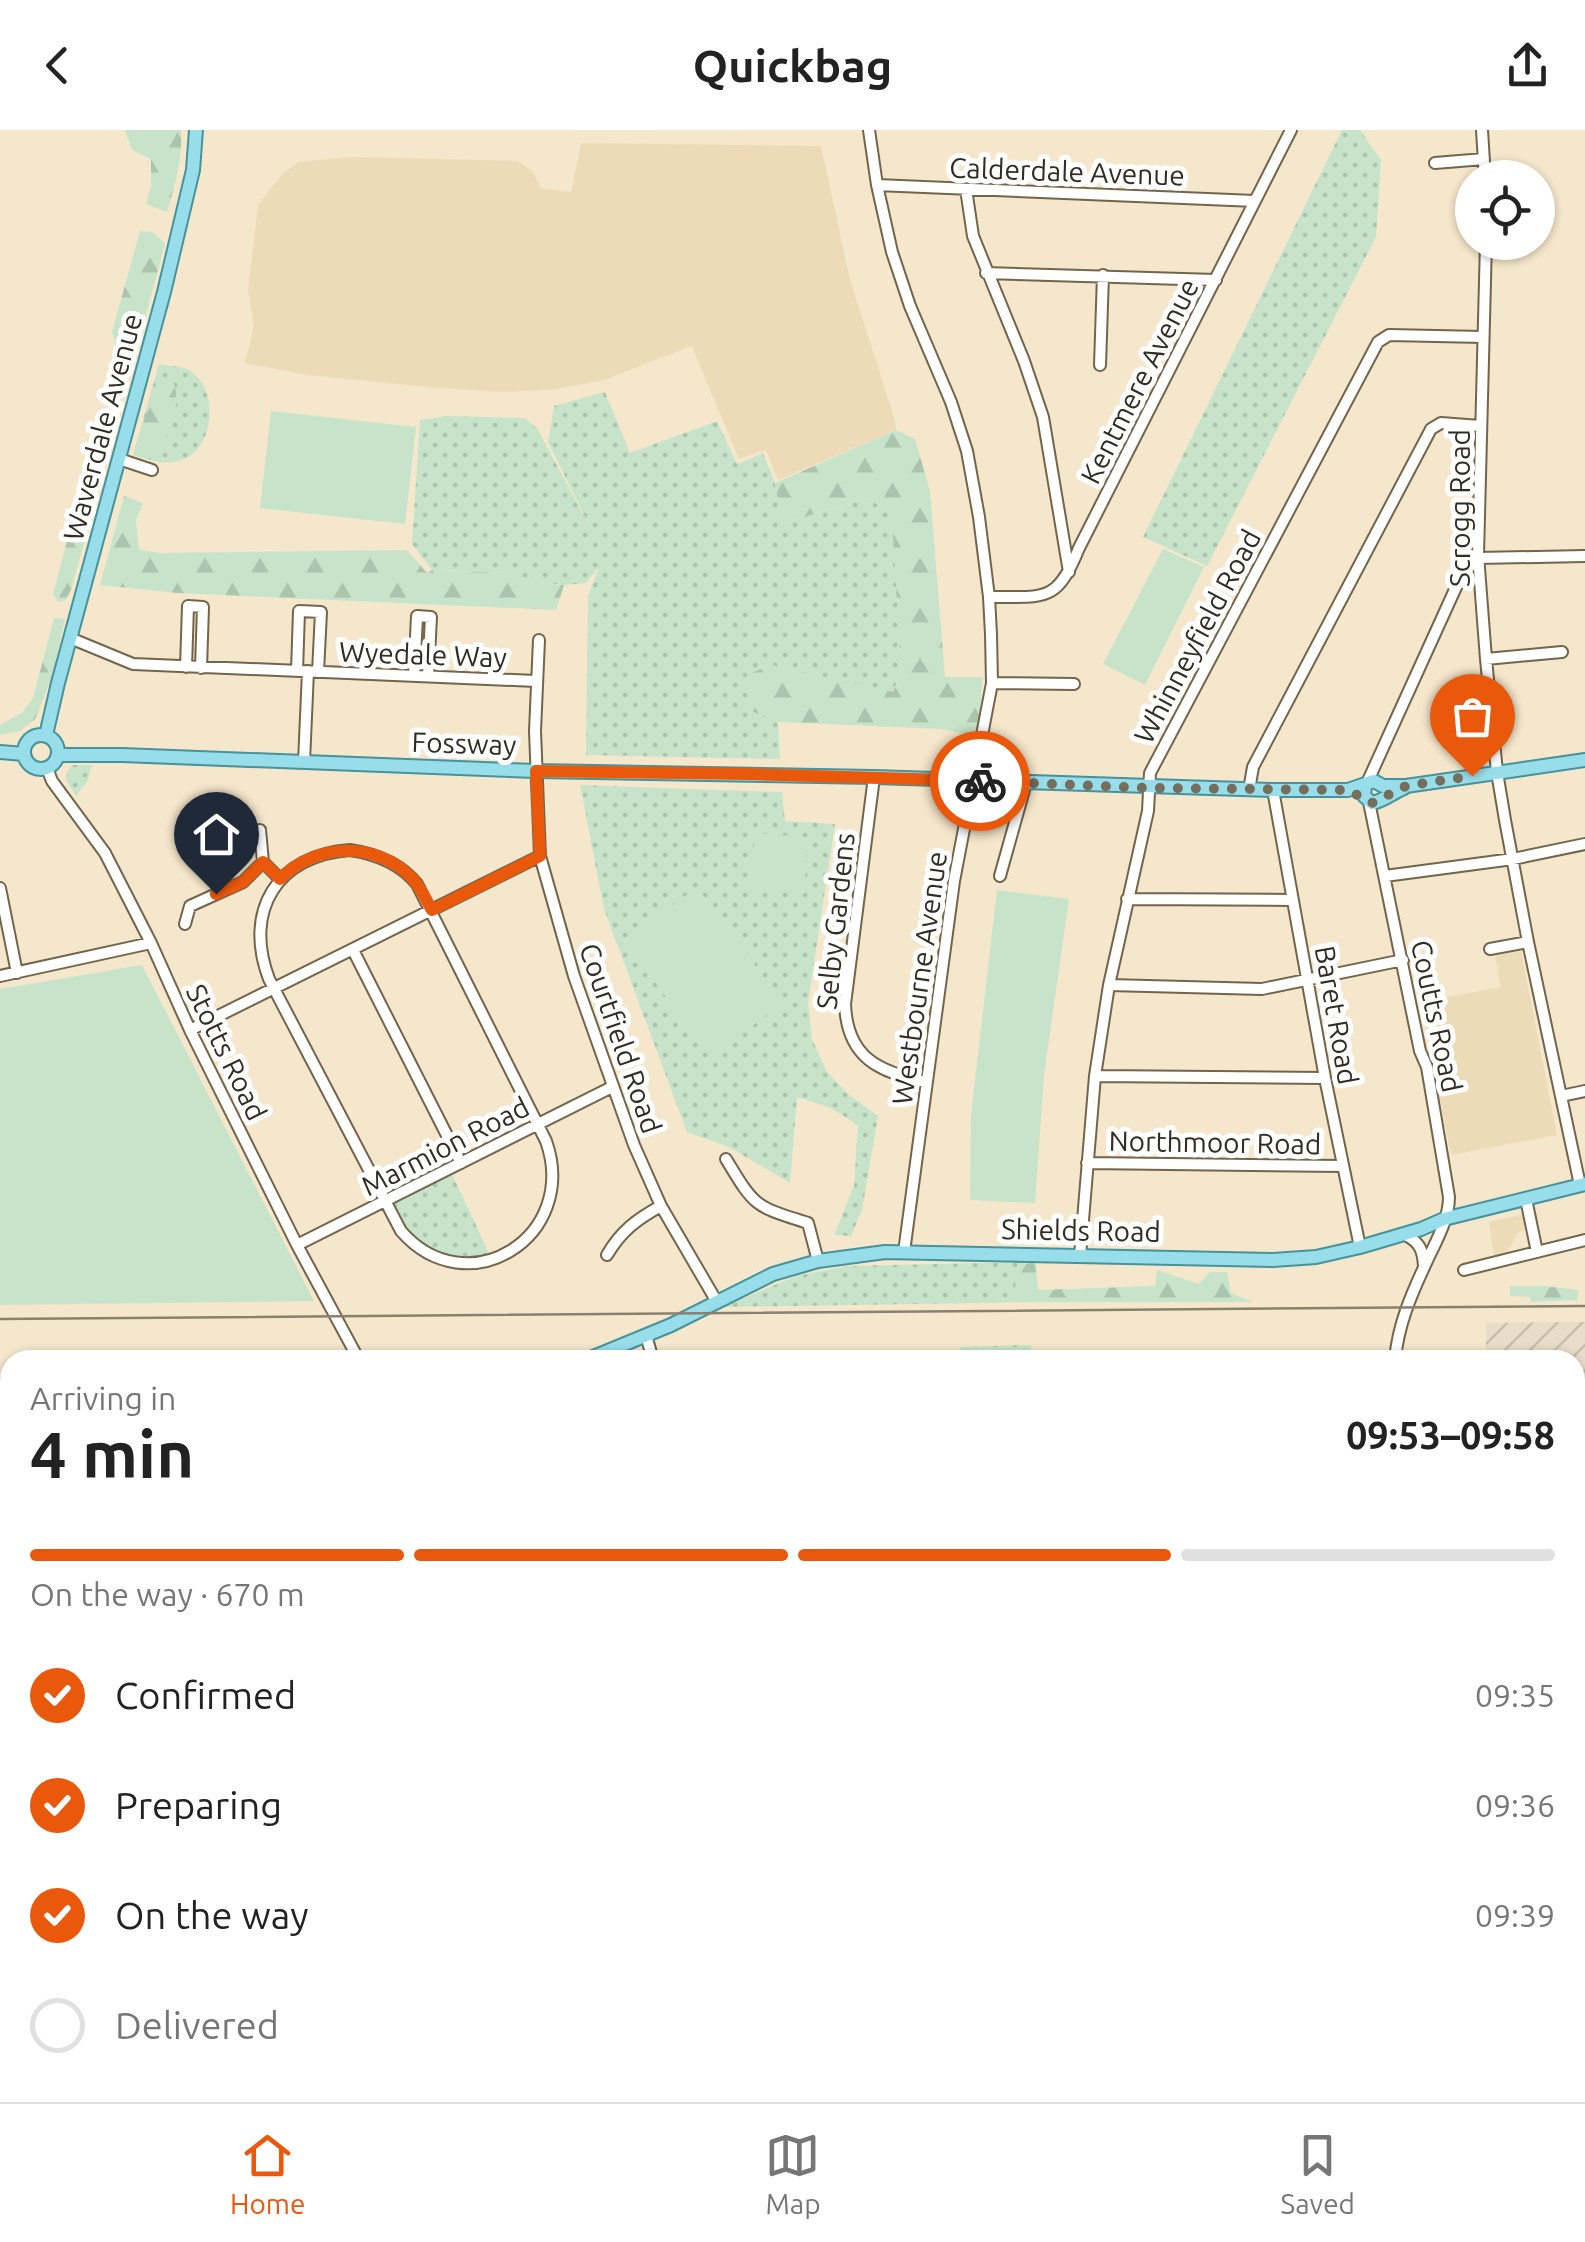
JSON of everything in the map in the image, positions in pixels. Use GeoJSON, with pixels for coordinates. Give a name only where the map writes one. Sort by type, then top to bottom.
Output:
{"type":"FeatureCollection","features":[{"type":"Feature","properties":{"kind":"main road","name":"Waverdale Avenue"},"geometry":{"type":"LineString","coordinates":[[46,736],[164,292],[193,170],[196,130]]}},
{"type":"Feature","properties":{"kind":"main road"},"geometry":{"type":"LineString","coordinates":[[40,735],[54,741],[58,755],[46,768],[32,766],[24,754],[26,743],[40,735]]}},
{"type":"Feature","properties":{"kind":"main road"},"geometry":{"type":"LineString","coordinates":[[0,752],[24,754]]}},
{"type":"Feature","properties":{"kind":"main road","name":"Fossway"},"geometry":{"type":"LineString","coordinates":[[58,755],[1374,792],[1585,760]]}},
{"type":"Feature","properties":{"kind":"main road","name":"Shields Road"},"geometry":{"type":"LineString","coordinates":[[610,1350],[773,1274],[818,1261],[904,1252],[1273,1260],[1316,1257],[1582,1185]]}},
{"type":"Feature","properties":{"kind":"street","name":"Westbourne Avenue"},"geometry":{"type":"LineString","coordinates":[[869,130],[892,252],[961,428],[979,517],[989,597],[992,683],[954,882],[904,1252]]}},
{"type":"Feature","properties":{"kind":"street","name":"Kentmere Avenue"},"geometry":{"type":"LineString","coordinates":[[1070,572],[1291,130]]}},
{"type":"Feature","properties":{"kind":"street"},"geometry":{"type":"LineString","coordinates":[[1436,163],[1484,159],[1482,130]]}},
{"type":"Feature","properties":{"kind":"street","name":"Calderdale Avenue"},"geometry":{"type":"LineString","coordinates":[[877,185],[1255,201]]}},
{"type":"Feature","properties":{"kind":"street"},"geometry":{"type":"LineString","coordinates":[[966,188],[972,236],[1043,417],[1070,572],[1054,591],[1042,597],[989,597]]}},
{"type":"Feature","properties":{"kind":"street","name":"Scrogg Road"},"geometry":{"type":"LineString","coordinates":[[1485,260],[1478,556],[1497,772],[1528,942],[1582,1185]]}},
{"type":"Feature","properties":{"kind":"street"},"geometry":{"type":"LineString","coordinates":[[986,274],[1216,280]]}},
{"type":"Feature","properties":{"kind":"street"},"geometry":{"type":"LineString","coordinates":[[1100,365],[1102,276]]}},
{"type":"Feature","properties":{"kind":"street","name":"Whinneyfield Road"},"geometry":{"type":"LineString","coordinates":[[1080,1256],[1095,1076],[1109,985],[1148,811],[1150,774],[1378,342],[1389,335],[1483,336]]}},
{"type":"Feature","properties":{"kind":"street"},"geometry":{"type":"LineString","coordinates":[[1250,790],[1253,767],[1431,429],[1441,423],[1480,426]]}},
{"type":"Feature","properties":{"kind":"street"},"geometry":{"type":"LineString","coordinates":[[119,459],[152,470]]}},
{"type":"Feature","properties":{"kind":"street"},"geometry":{"type":"LineString","coordinates":[[1374,792],[1378,764],[1467,563],[1478,556],[1585,556]]}},
{"type":"Feature","properties":{"kind":"street"},"geometry":{"type":"LineString","coordinates":[[186,667],[188,606],[203,607],[200,668]]}},
{"type":"Feature","properties":{"kind":"street"},"geometry":{"type":"LineString","coordinates":[[304,762],[308,671],[321,612],[299,611],[308,671]]}},
{"type":"Feature","properties":{"kind":"street"},"geometry":{"type":"LineString","coordinates":[[414,676],[417,616],[431,616],[428,676]]}},
{"type":"Feature","properties":{"kind":"street","name":"Wyedale Way"},"geometry":{"type":"LineString","coordinates":[[70,638],[133,664],[536,681]]}},
{"type":"Feature","properties":{"kind":"street","name":"Wyedale Way"},"geometry":{"type":"LineString","coordinates":[[536,771],[539,640]]}},
{"type":"Feature","properties":{"kind":"street"},"geometry":{"type":"LineString","coordinates":[[1486,659],[1562,652]]}},
{"type":"Feature","properties":{"kind":"street"},"geometry":{"type":"LineString","coordinates":[[992,683],[1074,684]]}},
{"type":"Feature","properties":{"kind":"street","name":"Stotts Road"},"geometry":{"type":"LineString","coordinates":[[46,768],[105,853],[297,1244],[354,1350]]}},
{"type":"Feature","properties":{"kind":"street","name":"Courtfield Road"},"geometry":{"type":"LineString","coordinates":[[536,771],[540,856],[574,976],[612,1087],[647,1178],[718,1302]]}},
{"type":"Feature","properties":{"kind":"street","name":"Selby Gardens"},"geometry":{"type":"LineString","coordinates":[[874,777],[845,1004],[846,1022],[866,1060],[884,1071],[926,1082]]}},
{"type":"Feature","properties":{"kind":"street"},"geometry":{"type":"LineString","coordinates":[[1000,876],[1026,783]]}},
{"type":"Feature","properties":{"kind":"street","name":"Baret Road"},"geometry":{"type":"LineString","coordinates":[[1274,790],[1325,1078],[1360,1247]]}},
{"type":"Feature","properties":{"kind":"street","name":"Coutts Road"},"geometry":{"type":"LineString","coordinates":[[1374,792],[1372,817],[1420,1050],[1427,1067],[1446,1178],[1449,1207],[1444,1222]]}},
{"type":"Feature","properties":{"kind":"street"},"geometry":{"type":"LineString","coordinates":[[260,830],[263,862],[280,879]]}},
{"type":"Feature","properties":{"kind":"street"},"geometry":{"type":"LineString","coordinates":[[1385,876],[1585,844]]}},
{"type":"Feature","properties":{"kind":"street"},"geometry":{"type":"LineString","coordinates":[[350,850],[382,857],[409,875],[432,910],[539,1124],[553,1166],[550,1202],[540,1225],[501,1256],[482,1262],[460,1262],[426,1253],[401,1232],[263,963],[260,939],[266,904],[280,879],[318,855],[350,850]]}},
{"type":"Feature","properties":{"kind":"street"},"geometry":{"type":"LineString","coordinates":[[190,1030],[540,856]]}},
{"type":"Feature","properties":{"kind":"street"},"geometry":{"type":"LineString","coordinates":[[186,924],[190,906],[243,882],[263,862]]}},
{"type":"Feature","properties":{"kind":"street"},"geometry":{"type":"LineString","coordinates":[[0,888],[17,973]]}},
{"type":"Feature","properties":{"kind":"street"},"geometry":{"type":"LineString","coordinates":[[1127,898],[1293,900]]}},
{"type":"Feature","properties":{"kind":"street"},"geometry":{"type":"LineString","coordinates":[[1490,949],[1528,942]]}},
{"type":"Feature","properties":{"kind":"street"},"geometry":{"type":"LineString","coordinates":[[0,976],[151,944]]}},
{"type":"Feature","properties":{"kind":"street"},"geometry":{"type":"LineString","coordinates":[[353,950],[461,1162]]}},
{"type":"Feature","properties":{"kind":"street"},"geometry":{"type":"LineString","coordinates":[[1109,985],[1262,989],[1402,960]]}},
{"type":"Feature","properties":{"kind":"street"},"geometry":{"type":"LineString","coordinates":[[1095,1076],[1325,1078]]}},
{"type":"Feature","properties":{"kind":"street","name":"Marmion Road"},"geometry":{"type":"LineString","coordinates":[[297,1244],[612,1087]]}},
{"type":"Feature","properties":{"kind":"street"},"geometry":{"type":"LineString","coordinates":[[1561,1096],[1585,1091]]}},
{"type":"Feature","properties":{"kind":"street"},"geometry":{"type":"LineString","coordinates":[[726,1159],[750,1198],[764,1210],[808,1223],[818,1261]]}},
{"type":"Feature","properties":{"kind":"street","name":"Northmoor Road"},"geometry":{"type":"LineString","coordinates":[[1087,1164],[1343,1166]]}},
{"type":"Feature","properties":{"kind":"street"},"geometry":{"type":"LineString","coordinates":[[1526,1200],[1538,1252]]}},
{"type":"Feature","properties":{"kind":"street"},"geometry":{"type":"LineString","coordinates":[[607,1255],[632,1223],[661,1206]]}},
{"type":"Feature","properties":{"kind":"street"},"geometry":{"type":"LineString","coordinates":[[1397,1350],[1402,1316],[1444,1222]]}},
{"type":"Feature","properties":{"kind":"street"},"geometry":{"type":"LineString","coordinates":[[1403,1234],[1420,1244],[1424,1267]]}},
{"type":"Feature","properties":{"kind":"street"},"geometry":{"type":"LineString","coordinates":[[1464,1270],[1585,1240]]}},
{"type":"Feature","properties":{"kind":"street"},"geometry":{"type":"LineString","coordinates":[[646,1335],[650,1350]]}},
{"type":"Feature","properties":{"kind":"shaded area"},"geometry":{"type":"Polygon","coordinates":[[[581,143],[821,146],[850,280],[896,430],[778,480],[766,450],[739,459],[694,345],[604,380],[551,390],[504,392],[308,375],[245,363],[254,326],[248,290],[258,205],[283,173],[299,162],[350,157],[517,161],[533,171],[540,188],[571,192],[581,143]]]}},
{"type":"Feature","properties":{"kind":"shaded area"},"geometry":{"type":"Polygon","coordinates":[[[1521,951],[1557,1135],[1451,1155],[1421,1002],[1501,987],[1495,956],[1521,951]]]}},
{"type":"Feature","properties":{"kind":"shaded area"},"geometry":{"type":"Polygon","coordinates":[[[1524,1214],[1524,1230],[1507,1252],[1494,1256],[1489,1222],[1524,1214]]]}},
{"type":"Feature","properties":{"kind":"shaded area"},"geometry":{"type":"Polygon","coordinates":[[[1585,1322],[1585,1350],[1486,1350],[1486,1323],[1585,1322]]]}},
{"type":"Feature","properties":{"kind":"green space"},"geometry":{"type":"Polygon","coordinates":[[[125,130],[181,130],[180,161],[167,212],[146,204],[151,159],[132,150],[125,130]]]}},
{"type":"Feature","properties":{"kind":"green space"},"geometry":{"type":"Polygon","coordinates":[[[1342,130],[1360,130],[1381,160],[1376,237],[1207,566],[1143,537],[1342,130]]]}},
{"type":"Feature","properties":{"kind":"green space"},"geometry":{"type":"Polygon","coordinates":[[[140,231],[153,232],[165,244],[136,351],[117,348],[112,332],[140,231]]]}},
{"type":"Feature","properties":{"kind":"green space"},"geometry":{"type":"Polygon","coordinates":[[[159,364],[190,371],[200,380],[209,405],[206,434],[200,446],[179,461],[133,455],[159,364]]]}},
{"type":"Feature","properties":{"kind":"green space"},"geometry":{"type":"Polygon","coordinates":[[[171,377],[175,409],[155,461],[133,455],[157,380],[171,377]]]}},
{"type":"Feature","properties":{"kind":"green space"},"geometry":{"type":"Polygon","coordinates":[[[605,392],[630,453],[717,421],[737,464],[763,453],[775,483],[782,524],[868,497],[893,517],[901,673],[892,693],[771,665],[747,708],[778,722],[780,759],[586,755],[588,597],[599,567],[586,583],[522,582],[510,573],[432,570],[412,544],[420,420],[449,416],[524,418],[537,428],[590,527],[548,442],[554,406],[605,392]]]}},
{"type":"Feature","properties":{"kind":"green space"},"geometry":{"type":"Polygon","coordinates":[[[271,411],[416,427],[405,524],[260,508],[271,411]]]}},
{"type":"Feature","properties":{"kind":"green space"},"geometry":{"type":"Polygon","coordinates":[[[896,430],[915,439],[930,491],[945,677],[983,677],[977,736],[940,729],[778,722],[747,709],[747,675],[771,665],[893,692],[901,673],[892,517],[868,497],[782,524],[775,483],[896,430]]]}},
{"type":"Feature","properties":{"kind":"green space"},"geometry":{"type":"Polygon","coordinates":[[[124,496],[143,503],[136,520],[139,550],[407,550],[427,573],[510,573],[522,582],[564,585],[556,610],[177,593],[100,585],[124,496]]]}},
{"type":"Feature","properties":{"kind":"green space"},"geometry":{"type":"Polygon","coordinates":[[[76,507],[93,510],[71,590],[65,601],[58,602],[53,594],[76,507]]]}},
{"type":"Feature","properties":{"kind":"green space"},"geometry":{"type":"Polygon","coordinates":[[[1163,549],[1204,567],[1145,685],[1103,664],[1163,549]]]}},
{"type":"Feature","properties":{"kind":"green space"},"geometry":{"type":"Polygon","coordinates":[[[54,618],[65,619],[52,677],[35,719],[20,731],[0,735],[0,725],[23,712],[33,698],[54,618]]]}},
{"type":"Feature","properties":{"kind":"green space"},"geometry":{"type":"Polygon","coordinates":[[[72,765],[92,765],[88,780],[76,796],[66,780],[72,765]]]}},
{"type":"Feature","properties":{"kind":"green space"},"geometry":{"type":"Polygon","coordinates":[[[580,785],[782,792],[785,821],[835,824],[808,1003],[812,1039],[827,1072],[849,1095],[878,1116],[862,1210],[851,1236],[834,1235],[854,1186],[858,1125],[831,1108],[797,1097],[790,1183],[729,1147],[687,1132],[604,909],[580,785]]]}},
{"type":"Feature","properties":{"kind":"green space"},"geometry":{"type":"Polygon","coordinates":[[[755,833],[808,837],[804,894],[751,889],[755,833]]]}},
{"type":"Feature","properties":{"kind":"green space"},"geometry":{"type":"Polygon","coordinates":[[[697,887],[783,1003],[711,1057],[624,941],[697,887]]]}},
{"type":"Feature","properties":{"kind":"green space"},"geometry":{"type":"Polygon","coordinates":[[[997,890],[1069,899],[1044,1075],[1035,1203],[970,1200],[971,1115],[997,890]]]}},
{"type":"Feature","properties":{"kind":"green space"},"geometry":{"type":"Polygon","coordinates":[[[142,965],[314,1301],[0,1305],[0,989],[142,965]]]}},
{"type":"Feature","properties":{"kind":"green space"},"geometry":{"type":"Polygon","coordinates":[[[451,1172],[489,1253],[461,1257],[434,1250],[412,1234],[394,1212],[396,1201],[451,1172]]]}},
{"type":"Feature","properties":{"kind":"green space"},"geometry":{"type":"Polygon","coordinates":[[[1035,1262],[1039,1302],[723,1307],[796,1276],[847,1266],[1035,1262]]]}},
{"type":"Feature","properties":{"kind":"green space"},"geometry":{"type":"Polygon","coordinates":[[[1035,1262],[1038,1290],[1155,1286],[1157,1270],[1199,1284],[1210,1272],[1227,1272],[1231,1293],[1253,1302],[1016,1302],[1015,1267],[1035,1262]]]}},
{"type":"Feature","properties":{"kind":"green space"},"geometry":{"type":"Polygon","coordinates":[[[1510,1286],[1579,1290],[1577,1300],[1531,1302],[1530,1297],[1510,1296],[1510,1286]]]}},
{"type":"Feature","properties":{"kind":"green space"},"geometry":{"type":"Polygon","coordinates":[[[1031,1345],[1031,1350],[960,1350],[960,1347],[1031,1345]]]}},
{"type":"Feature","properties":{"kind":"tram line"},"geometry":{"type":"LineString","coordinates":[[0,1319],[1585,1306]]}},
{"type":"Feature","properties":{"kind":"way so far"},"geometry":{"type":"LineString","coordinates":[[980,781],[1348,790],[1372,803],[1406,786],[1472,776]]}},
{"type":"Feature","properties":{"kind":"route"},"geometry":{"type":"LineString","coordinates":[[216,894],[243,882],[263,862],[280,879],[318,855],[350,850],[382,857],[409,875],[432,910],[540,856],[536,771],[980,781]]}}]}
